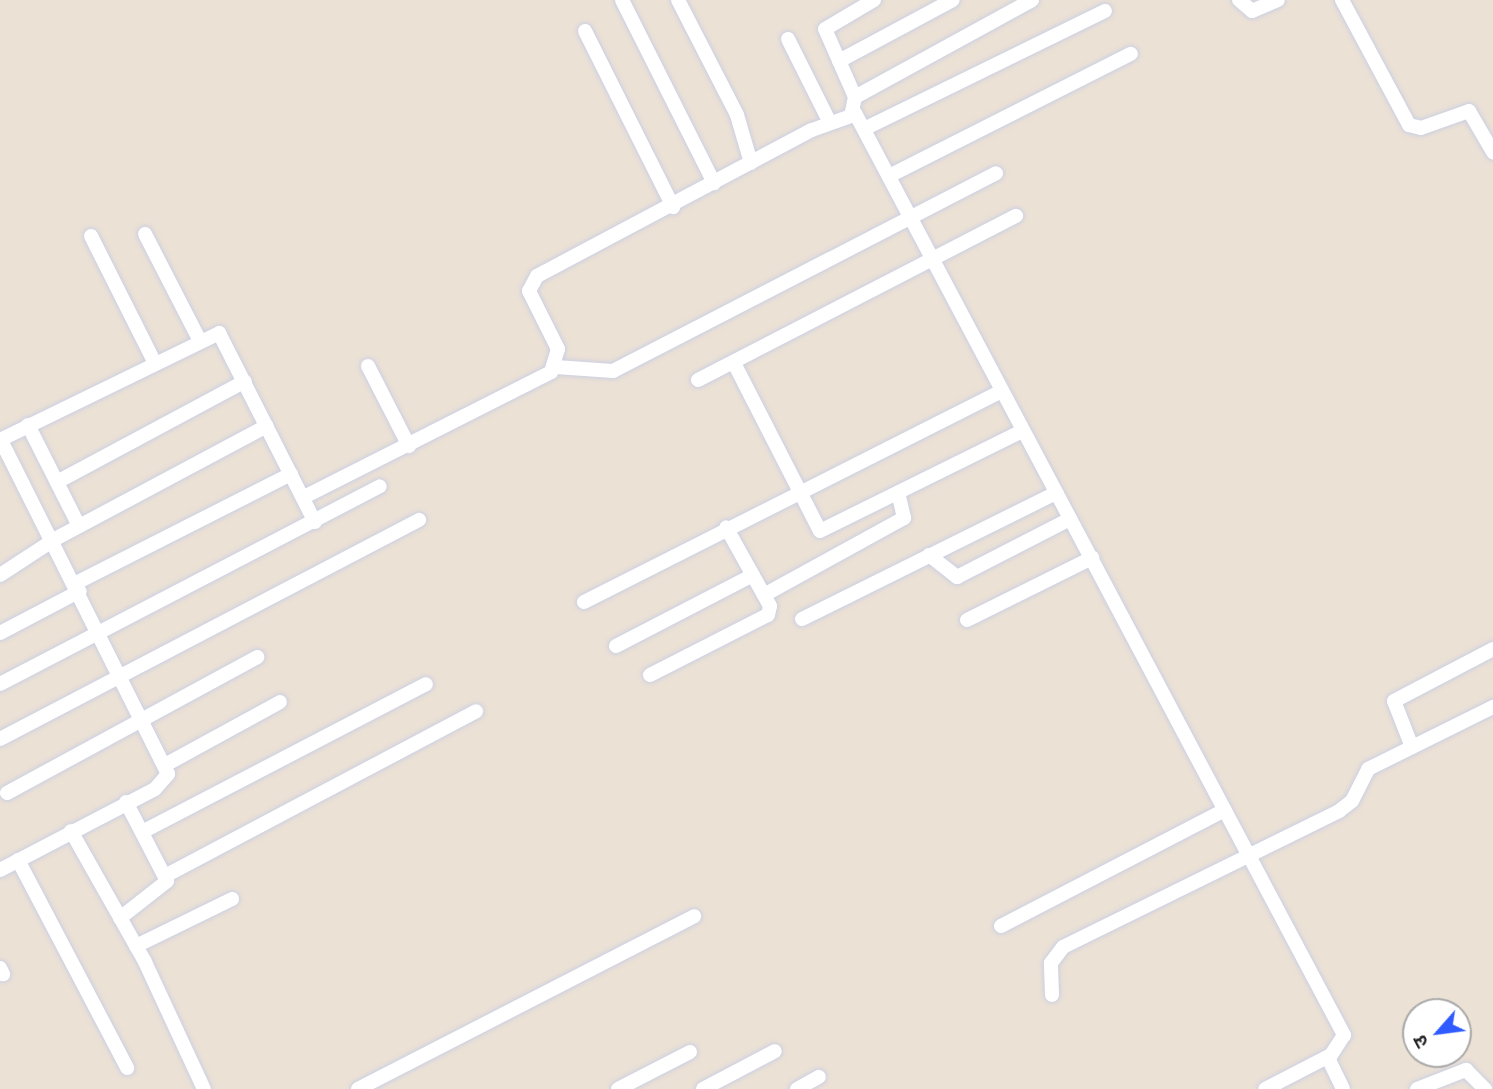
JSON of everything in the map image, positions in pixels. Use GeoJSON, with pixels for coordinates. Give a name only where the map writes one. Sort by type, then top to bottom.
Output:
{"type":"FeatureCollection","features":[{"type":"Feature","properties":{"kind":"street"},"geometry":{"type":"LineString","coordinates":[[622,0],[714,183]]}},
{"type":"Feature","properties":{"kind":"street"},"geometry":{"type":"LineString","coordinates":[[678,0],[737,115],[751,163]]}},
{"type":"Feature","properties":{"kind":"street"},"geometry":{"type":"LineString","coordinates":[[874,0],[825,29],[855,97],[855,113],[866,128],[1022,431],[1093,558],[1344,1035],[1328,1058],[1265,1089]]}},
{"type":"Feature","properties":{"kind":"street"},"geometry":{"type":"LineString","coordinates":[[839,61],[953,0]]}},
{"type":"Feature","properties":{"kind":"street"},"geometry":{"type":"LineString","coordinates":[[855,97],[1032,0]]}},
{"type":"Feature","properties":{"kind":"street"},"geometry":{"type":"LineString","coordinates":[[1239,0],[1252,11],[1278,0]]}},
{"type":"Feature","properties":{"kind":"street"},"geometry":{"type":"LineString","coordinates":[[1342,0],[1409,125],[1421,128],[1469,111],[1493,152]]}},
{"type":"Feature","properties":{"kind":"street"},"geometry":{"type":"LineString","coordinates":[[866,128],[1105,10]]}},
{"type":"Feature","properties":{"kind":"street"},"geometry":{"type":"LineString","coordinates":[[586,31],[673,207]]}},
{"type":"Feature","properties":{"kind":"street"},"geometry":{"type":"LineString","coordinates":[[788,39],[830,123]]}},
{"type":"Feature","properties":{"kind":"street"},"geometry":{"type":"LineString","coordinates":[[889,176],[1131,54]]}},
{"type":"Feature","properties":{"kind":"street"},"geometry":{"type":"LineString","coordinates":[[556,367],[558,349],[529,284],[751,163],[855,113]]}},
{"type":"Feature","properties":{"kind":"street"},"geometry":{"type":"LineString","coordinates":[[304,497],[409,446],[556,367],[613,371],[996,173]]}},
{"type":"Feature","properties":{"kind":"street"},"geometry":{"type":"LineString","coordinates":[[698,380],[735,365],[931,258],[1016,216]]}},
{"type":"Feature","properties":{"kind":"street"},"geometry":{"type":"LineString","coordinates":[[145,233],[199,339]]}},
{"type":"Feature","properties":{"kind":"street"},"geometry":{"type":"LineString","coordinates":[[91,236],[155,361]]}},
{"type":"Feature","properties":{"kind":"street"},"geometry":{"type":"LineString","coordinates":[[0,870],[162,784],[165,765],[55,539],[1,440],[199,339],[222,336],[315,522]]}},
{"type":"Feature","properties":{"kind":"street"},"geometry":{"type":"LineString","coordinates":[[735,365],[797,491],[820,531],[1022,431]]}},
{"type":"Feature","properties":{"kind":"street"},"geometry":{"type":"LineString","coordinates":[[368,366],[409,446]]}},
{"type":"Feature","properties":{"kind":"street"},"geometry":{"type":"LineString","coordinates":[[57,482],[245,381]]}},
{"type":"Feature","properties":{"kind":"street"},"geometry":{"type":"LineString","coordinates":[[584,602],[797,491],[1001,391]]}},
{"type":"Feature","properties":{"kind":"street"},"geometry":{"type":"LineString","coordinates":[[28,425],[79,526]]}},
{"type":"Feature","properties":{"kind":"street"},"geometry":{"type":"LineString","coordinates":[[0,575],[55,539],[267,426]]}},
{"type":"Feature","properties":{"kind":"street"},"geometry":{"type":"LineString","coordinates":[[0,633],[78,587],[292,474]]}},
{"type":"Feature","properties":{"kind":"street"},"geometry":{"type":"LineString","coordinates":[[0,684],[380,486]]}},
{"type":"Feature","properties":{"kind":"street"},"geometry":{"type":"LineString","coordinates":[[764,595],[904,518],[898,493]]}},
{"type":"Feature","properties":{"kind":"street"},"geometry":{"type":"LineString","coordinates":[[802,620],[1056,493]]}},
{"type":"Feature","properties":{"kind":"street"},"geometry":{"type":"LineString","coordinates":[[929,555],[957,577],[1070,519]]}},
{"type":"Feature","properties":{"kind":"street"},"geometry":{"type":"LineString","coordinates":[[0,739],[419,520]]}},
{"type":"Feature","properties":{"kind":"street"},"geometry":{"type":"LineString","coordinates":[[650,675],[768,615],[764,595],[726,527]]}},
{"type":"Feature","properties":{"kind":"street"},"geometry":{"type":"LineString","coordinates":[[967,620],[1093,558]]}},
{"type":"Feature","properties":{"kind":"street"},"geometry":{"type":"LineString","coordinates":[[616,646],[753,575]]}},
{"type":"Feature","properties":{"kind":"street"},"geometry":{"type":"LineString","coordinates":[[1412,747],[1394,701],[1493,649]]}},
{"type":"Feature","properties":{"kind":"street"},"geometry":{"type":"LineString","coordinates":[[7,793],[258,657]]}},
{"type":"Feature","properties":{"kind":"street"},"geometry":{"type":"LineString","coordinates":[[142,832],[426,684]]}},
{"type":"Feature","properties":{"kind":"street"},"geometry":{"type":"LineString","coordinates":[[165,765],[280,702]]}},
{"type":"Feature","properties":{"kind":"street"},"geometry":{"type":"LineString","coordinates":[[1052,995],[1051,963],[1063,947],[1346,806],[1368,769],[1493,707]]}},
{"type":"Feature","properties":{"kind":"street"},"geometry":{"type":"LineString","coordinates":[[165,876],[476,711]]}},
{"type":"Feature","properties":{"kind":"street"},"geometry":{"type":"LineString","coordinates":[[120,918],[164,890],[165,876],[125,802]]}},
{"type":"Feature","properties":{"kind":"street"},"geometry":{"type":"LineString","coordinates":[[1002,926],[1225,810]]}},
{"type":"Feature","properties":{"kind":"street"},"geometry":{"type":"LineString","coordinates":[[71,831],[136,946],[204,1089]]}},
{"type":"Feature","properties":{"kind":"street"},"geometry":{"type":"LineString","coordinates":[[18,860],[127,1068]]}},
{"type":"Feature","properties":{"kind":"street"},"geometry":{"type":"LineString","coordinates":[[136,946],[232,899]]}},
{"type":"Feature","properties":{"kind":"street"},"geometry":{"type":"LineString","coordinates":[[358,1089],[694,916]]}},
{"type":"Feature","properties":{"kind":"street"},"geometry":{"type":"LineString","coordinates":[[703,1089],[775,1051]]}},
{"type":"Feature","properties":{"kind":"street"},"geometry":{"type":"LineString","coordinates":[[618,1089],[690,1052]]}},
{"type":"Feature","properties":{"kind":"street"},"geometry":{"type":"LineString","coordinates":[[1328,1058],[1343,1089]]}},
{"type":"Feature","properties":{"kind":"street"},"geometry":{"type":"LineString","coordinates":[[1417,1089],[1466,1070],[1485,1089]]}},
{"type":"Feature","properties":{"kind":"street"},"geometry":{"type":"LineString","coordinates":[[797,1089],[820,1077]]}}]}
